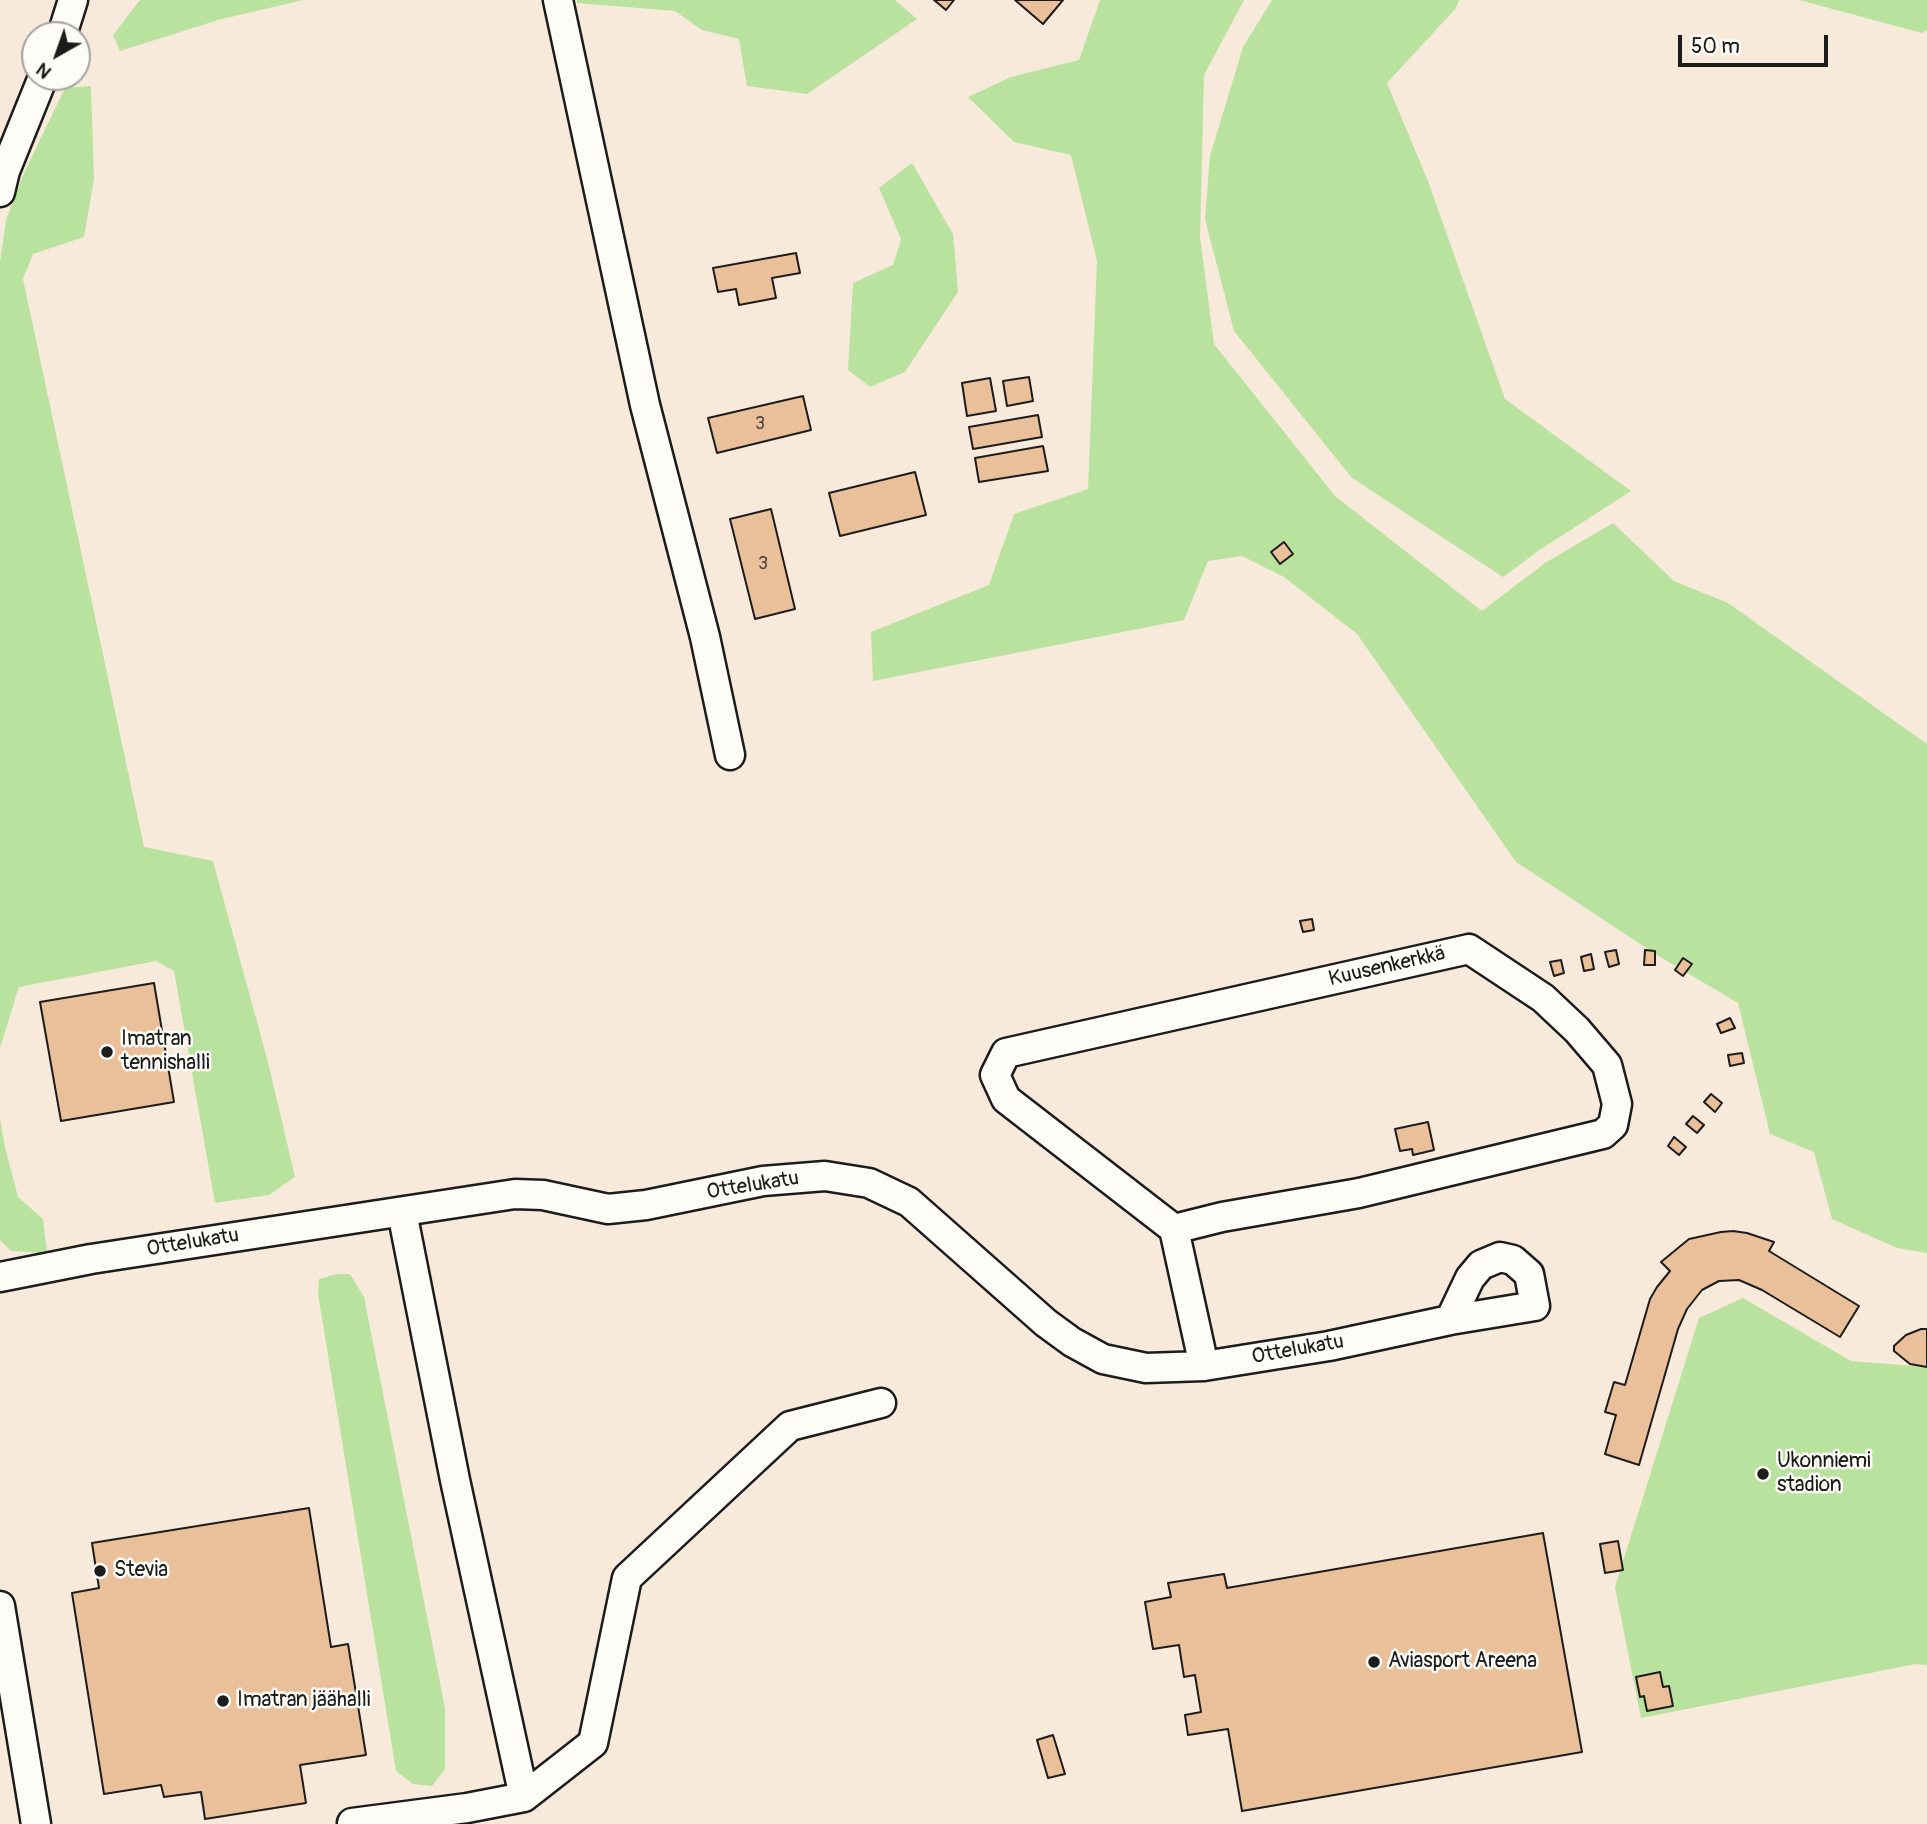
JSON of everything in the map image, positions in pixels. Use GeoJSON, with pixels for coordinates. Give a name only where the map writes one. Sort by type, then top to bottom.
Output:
{"type":"FeatureCollection","features":[{"type":"Feature","properties":{"kind":"street"},"geometry":{"type":"LineString","coordinates":[[66,21],[73,0]]}},
{"type":"Feature","properties":{"kind":"street"},"geometry":{"type":"LineString","coordinates":[[558,0],[645,405],[706,645],[730,755]]}},
{"type":"Feature","properties":{"kind":"street"},"geometry":{"type":"LineString","coordinates":[[0,192],[5,171],[37,91]]}},
{"type":"Feature","properties":{"kind":"street","name":"Kuusenkerkkä"},"geometry":{"type":"LineString","coordinates":[[1469,948],[1543,998],[1577,1030],[1606,1065],[1617,1104],[1613,1125],[1603,1134],[1359,1193],[1222,1217],[1174,1230],[1006,1099],[995,1075],[1006,1053],[1469,948]]}},
{"type":"Feature","properties":{"kind":"street","name":"Ottelukatu"},"geometry":{"type":"LineString","coordinates":[[0,1277],[91,1259],[515,1194],[543,1195],[608,1209],[646,1205],[763,1181],[825,1176],[869,1183],[909,1202],[1046,1323],[1103,1359],[1146,1368],[1204,1366],[1329,1346],[1450,1320]]}},
{"type":"Feature","properties":{"kind":"street"},"geometry":{"type":"LineString","coordinates":[[401,1212],[455,1480],[524,1797]]}},
{"type":"Feature","properties":{"kind":"street"},"geometry":{"type":"LineString","coordinates":[[1174,1230],[1204,1366]]}},
{"type":"Feature","properties":{"kind":"street"},"geometry":{"type":"LineString","coordinates":[[352,1822],[467,1808],[524,1797],[593,1743],[627,1578],[790,1426],[881,1403]]}},
{"type":"Feature","properties":{"kind":"street"},"geometry":{"type":"LineString","coordinates":[[0,1606],[36,1824]]}},
{"type":"Feature","properties":{"kind":"green space"},"geometry":{"type":"Polygon","coordinates":[[[140,0],[303,0],[218,20],[120,51],[113,35],[140,0]]]}},
{"type":"Feature","properties":{"kind":"green space"},"geometry":{"type":"Polygon","coordinates":[[[577,0],[895,0],[917,19],[807,94],[747,86],[739,39],[702,30],[675,11],[577,3],[577,0]]]}},
{"type":"Feature","properties":{"kind":"green space"},"geometry":{"type":"Polygon","coordinates":[[[1100,0],[1244,0],[1204,75],[1200,237],[1214,344],[1335,496],[1482,611],[1545,563],[1613,523],[1674,581],[1728,603],[1927,744],[1927,1253],[1897,1248],[1832,1219],[1814,1152],[1770,1134],[1738,1003],[1657,955],[1516,862],[1357,634],[1284,577],[1242,556],[1208,561],[1184,620],[873,681],[871,632],[989,585],[1014,514],[1088,489],[1097,261],[1071,155],[1014,142],[968,97],[1011,77],[1079,60],[1100,0]]]}},
{"type":"Feature","properties":{"kind":"green space"},"geometry":{"type":"Polygon","coordinates":[[[1272,0],[1459,0],[1456,8],[1387,83],[1428,181],[1505,399],[1631,491],[1503,577],[1352,478],[1234,331],[1205,219],[1210,156],[1243,47],[1272,0]]]}},
{"type":"Feature","properties":{"kind":"green space"},"geometry":{"type":"Polygon","coordinates":[[[1799,0],[1927,0],[1927,30],[1922,33],[1799,0]]]}},
{"type":"Feature","properties":{"kind":"green space"},"geometry":{"type":"Polygon","coordinates":[[[91,86],[94,179],[84,237],[33,254],[23,279],[144,847],[213,861],[268,1062],[295,1177],[269,1195],[215,1203],[174,971],[156,961],[19,987],[0,1048],[0,262],[6,220],[24,173],[64,91],[91,91],[91,86]]]}},
{"type":"Feature","properties":{"kind":"green space"},"geometry":{"type":"Polygon","coordinates":[[[912,163],[953,234],[958,292],[905,372],[870,387],[848,370],[853,283],[893,265],[901,239],[879,188],[912,163]]]}},
{"type":"Feature","properties":{"kind":"green space"},"geometry":{"type":"Polygon","coordinates":[[[0,1119],[18,1197],[43,1219],[47,1253],[11,1251],[0,1240],[0,1119]]]}},
{"type":"Feature","properties":{"kind":"green space"},"geometry":{"type":"Polygon","coordinates":[[[350,1274],[364,1297],[445,1708],[445,1769],[432,1786],[413,1784],[396,1771],[318,1294],[319,1279],[350,1274]]]}},
{"type":"Feature","properties":{"kind":"green space","name":"Ukonniemi stadion"},"geometry":{"type":"Polygon","coordinates":[[[1743,1298],[1851,1361],[1927,1367],[1927,1665],[1916,1664],[1641,1718],[1615,1587],[1699,1318],[1743,1298]]]}},
{"type":"Feature","properties":{"kind":"building"},"geometry":{"type":"Polygon","coordinates":[[[934,0],[954,0],[946,10],[934,0]]]}},
{"type":"Feature","properties":{"kind":"building"},"geometry":{"type":"Polygon","coordinates":[[[1015,0],[1063,0],[1043,24],[1015,0]]]}},
{"type":"Feature","properties":{"kind":"building"},"geometry":{"type":"Polygon","coordinates":[[[796,253],[800,273],[772,278],[776,298],[739,305],[736,289],[718,292],[713,268],[796,253]]]}},
{"type":"Feature","properties":{"kind":"building"},"geometry":{"type":"Polygon","coordinates":[[[1029,377],[1033,401],[1007,406],[1003,381],[1029,377]]]}},
{"type":"Feature","properties":{"kind":"building"},"geometry":{"type":"Polygon","coordinates":[[[990,378],[996,411],[967,416],[962,383],[990,378]]]}},
{"type":"Feature","properties":{"kind":"building"},"geometry":{"type":"Polygon","coordinates":[[[803,396],[811,430],[717,453],[708,418],[803,396]]]}},
{"type":"Feature","properties":{"kind":"building"},"geometry":{"type":"Polygon","coordinates":[[[1038,415],[1042,437],[973,449],[969,427],[1038,415]]]}},
{"type":"Feature","properties":{"kind":"building"},"geometry":{"type":"Polygon","coordinates":[[[1043,446],[1048,471],[979,482],[975,458],[1043,446]]]}},
{"type":"Feature","properties":{"kind":"building"},"geometry":{"type":"Polygon","coordinates":[[[915,472],[926,515],[840,536],[829,493],[915,472]]]}},
{"type":"Feature","properties":{"kind":"building"},"geometry":{"type":"Polygon","coordinates":[[[771,509],[795,609],[755,619],[730,519],[771,509]]]}},
{"type":"Feature","properties":{"kind":"building"},"geometry":{"type":"Polygon","coordinates":[[[1284,542],[1293,554],[1280,564],[1271,552],[1284,542]]]}},
{"type":"Feature","properties":{"kind":"building"},"geometry":{"type":"Polygon","coordinates":[[[1312,919],[1314,930],[1303,932],[1300,921],[1312,919]]]}},
{"type":"Feature","properties":{"kind":"building"},"geometry":{"type":"Polygon","coordinates":[[[1616,950],[1619,964],[1609,967],[1605,952],[1616,950]]]}},
{"type":"Feature","properties":{"kind":"building"},"geometry":{"type":"Polygon","coordinates":[[[1645,950],[1655,951],[1655,965],[1644,965],[1645,950]]]}},
{"type":"Feature","properties":{"kind":"building"},"geometry":{"type":"Polygon","coordinates":[[[1591,954],[1594,969],[1584,971],[1581,957],[1591,954]]]}},
{"type":"Feature","properties":{"kind":"building"},"geometry":{"type":"Polygon","coordinates":[[[1683,958],[1692,964],[1683,976],[1675,970],[1683,958]]]}},
{"type":"Feature","properties":{"kind":"building"},"geometry":{"type":"Polygon","coordinates":[[[1561,960],[1564,973],[1554,976],[1550,962],[1561,960]]]}},
{"type":"Feature","properties":{"kind":"building","name":"Imatran tennishalli"},"geometry":{"type":"Polygon","coordinates":[[[154,983],[174,1102],[61,1121],[40,1002],[154,983]]]}},
{"type":"Feature","properties":{"kind":"building"},"geometry":{"type":"Polygon","coordinates":[[[1730,1018],[1735,1028],[1721,1033],[1717,1024],[1730,1018]]]}},
{"type":"Feature","properties":{"kind":"building"},"geometry":{"type":"Polygon","coordinates":[[[1742,1053],[1744,1063],[1730,1066],[1728,1055],[1742,1053]]]}},
{"type":"Feature","properties":{"kind":"building"},"geometry":{"type":"Polygon","coordinates":[[[1711,1094],[1722,1103],[1715,1112],[1704,1102],[1711,1094]]]}},
{"type":"Feature","properties":{"kind":"building"},"geometry":{"type":"Polygon","coordinates":[[[1693,1116],[1704,1125],[1697,1133],[1686,1124],[1693,1116]]]}},
{"type":"Feature","properties":{"kind":"building"},"geometry":{"type":"Polygon","coordinates":[[[1428,1122],[1434,1150],[1413,1155],[1412,1149],[1400,1151],[1395,1129],[1428,1122]]]}},
{"type":"Feature","properties":{"kind":"building"},"geometry":{"type":"Polygon","coordinates":[[[1674,1137],[1686,1147],[1679,1155],[1668,1146],[1674,1137]]]}},
{"type":"Feature","properties":{"kind":"building"},"geometry":{"type":"Polygon","coordinates":[[[1733,1231],[1774,1242],[1769,1251],[1859,1306],[1840,1337],[1762,1290],[1739,1280],[1719,1281],[1702,1290],[1687,1309],[1678,1329],[1639,1465],[1605,1454],[1616,1415],[1605,1412],[1614,1382],[1625,1385],[1650,1299],[1670,1271],[1661,1262],[1689,1239],[1733,1231]]]}},
{"type":"Feature","properties":{"kind":"building"},"geometry":{"type":"Polygon","coordinates":[[[1927,1329],[1927,1367],[1910,1364],[1894,1351],[1894,1346],[1906,1335],[1927,1329]]]}},
{"type":"Feature","properties":{"kind":"building","name":"Imatran jäähalli"},"geometry":{"type":"Polygon","coordinates":[[[309,1508],[331,1647],[348,1644],[366,1755],[300,1765],[306,1803],[205,1819],[201,1792],[164,1797],[161,1785],[104,1794],[72,1593],[99,1588],[92,1543],[309,1508]]]}},
{"type":"Feature","properties":{"kind":"building","name":"Aviasport Areena"},"geometry":{"type":"Polygon","coordinates":[[[1543,1533],[1582,1752],[1242,1811],[1228,1729],[1188,1735],[1185,1715],[1201,1712],[1195,1675],[1184,1677],[1179,1645],[1153,1649],[1145,1602],[1171,1597],[1168,1583],[1224,1574],[1227,1588],[1543,1533]]]}},
{"type":"Feature","properties":{"kind":"building"},"geometry":{"type":"Polygon","coordinates":[[[1618,1541],[1623,1570],[1605,1573],[1600,1544],[1618,1541]]]}},
{"type":"Feature","properties":{"kind":"building"},"geometry":{"type":"Polygon","coordinates":[[[1660,1672],[1663,1687],[1669,1686],[1673,1706],[1647,1711],[1644,1696],[1640,1697],[1636,1677],[1660,1672]]]}},
{"type":"Feature","properties":{"kind":"building"},"geometry":{"type":"Polygon","coordinates":[[[1053,1735],[1065,1774],[1048,1778],[1037,1740],[1053,1735]]]}},
{"type":"Feature","properties":{"kind":"place","name":"Imatran tennishalli"},"geometry":{"type":"Point","coordinates":[107,1052]}},
{"type":"Feature","properties":{"kind":"place","name":"Ukonniemi stadion"},"geometry":{"type":"Point","coordinates":[1763,1474]}},
{"type":"Feature","properties":{"kind":"place","name":"Stevia"},"geometry":{"type":"Point","coordinates":[100,1571]}},
{"type":"Feature","properties":{"kind":"place","name":"Aviasport Areena"},"geometry":{"type":"Point","coordinates":[1374,1662]}},
{"type":"Feature","properties":{"kind":"place","name":"Imatran jäähalli"},"geometry":{"type":"Point","coordinates":[223,1701]}}]}
